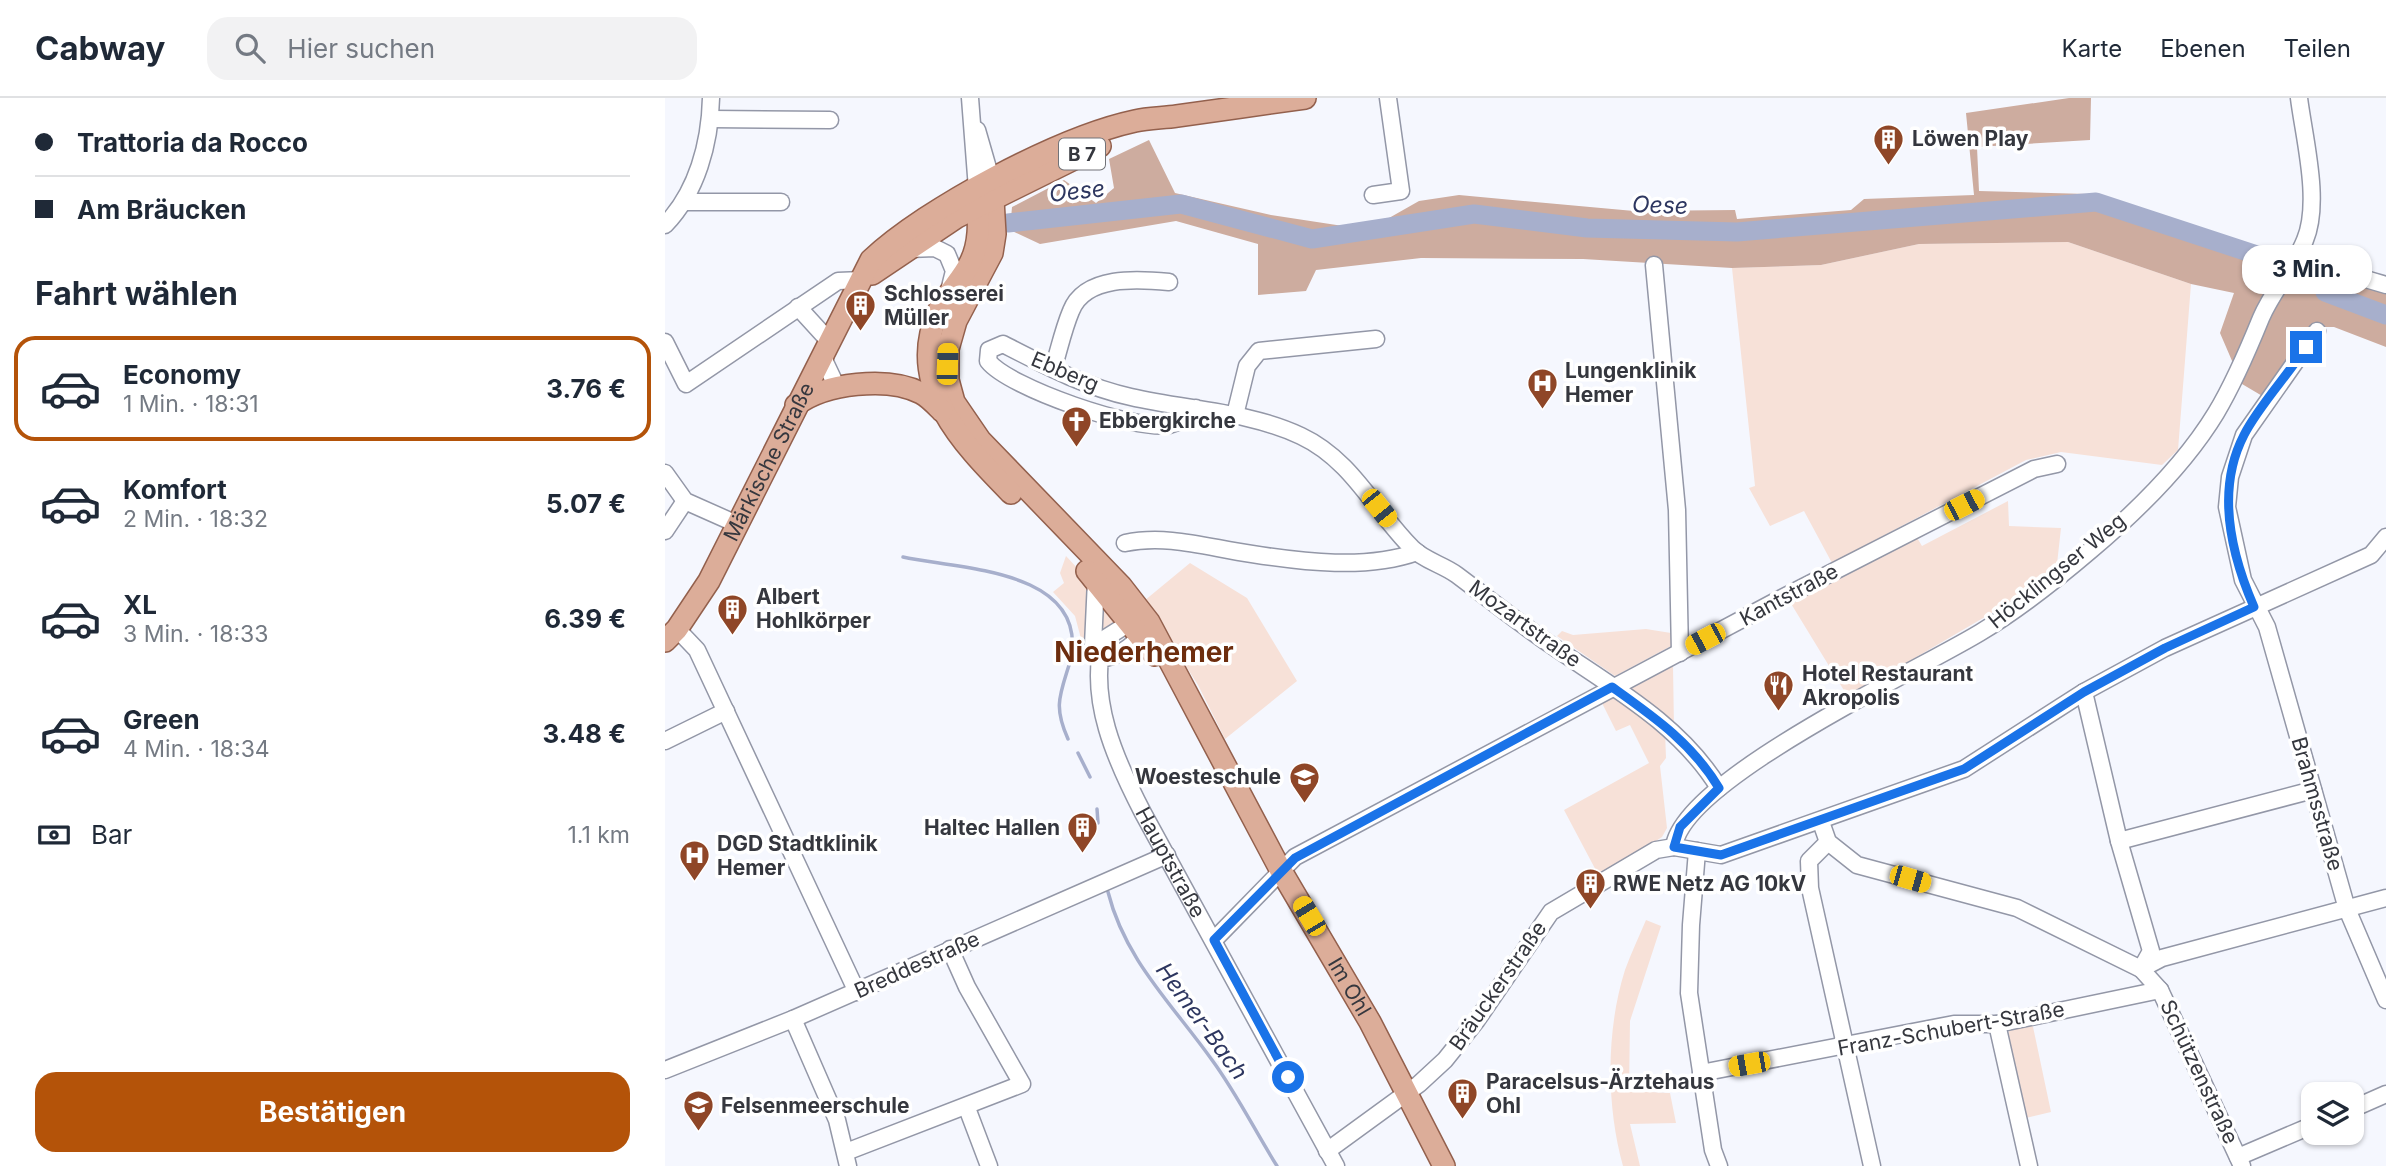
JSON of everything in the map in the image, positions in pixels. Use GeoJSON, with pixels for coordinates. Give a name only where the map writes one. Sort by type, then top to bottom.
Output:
{"type":"FeatureCollection","features":[{"type":"Feature","properties":{"kind":"main road","name":"B 7"},"geometry":{"type":"LineString","coordinates":[[985,194],[1035,159],[1098,132],[1136,121],[1305,98]]}},
{"type":"Feature","properties":{"kind":"main road","name":"Märkische Straße"},"geometry":{"type":"LineString","coordinates":[[671,635],[703,591],[739,525],[796,405],[871,260],[887,244],[951,202],[985,194],[1174,117]]}},
{"type":"Feature","properties":{"kind":"main road","name":"Märkische Straße"},"geometry":{"type":"LineString","coordinates":[[863,279],[879,271],[904,250],[985,194]]}},
{"type":"Feature","properties":{"kind":"main road"},"geometry":{"type":"LineString","coordinates":[[985,194],[976,247],[970,265],[948,293],[929,339],[929,360],[942,411],[957,436],[997,469],[1121,586],[1141,627]]}},
{"type":"Feature","properties":{"kind":"main road"},"geometry":{"type":"LineString","coordinates":[[985,194],[992,253],[951,332],[947,364],[954,402],[997,469],[1141,627]]}},
{"type":"Feature","properties":{"kind":"main road"},"geometry":{"type":"LineString","coordinates":[[796,405],[838,381],[898,386],[922,393],[942,411]]}},
{"type":"Feature","properties":{"kind":"main road","name":"Im Ohl"},"geometry":{"type":"LineString","coordinates":[[1141,627],[1190,699],[1280,869],[1408,1092],[1444,1166]]}},
{"type":"Feature","properties":{"kind":"street"},"geometry":{"type":"LineString","coordinates":[[665,225],[685,202],[700,165],[711,119],[711,98]]}},
{"type":"Feature","properties":{"kind":"street"},"geometry":{"type":"LineString","coordinates":[[970,98],[985,194]]}},
{"type":"Feature","properties":{"kind":"street"},"geometry":{"type":"LineString","coordinates":[[1373,195],[1401,191],[1388,98]]}},
{"type":"Feature","properties":{"kind":"street","name":"Höcklingser Weg"},"geometry":{"type":"LineString","coordinates":[[1674,847],[1680,827],[1719,788],[1847,705],[1981,632],[2058,577],[2137,506],[2215,415],[2306,238],[2311,192],[2299,98]]}},
{"type":"Feature","properties":{"kind":"street"},"geometry":{"type":"LineString","coordinates":[[711,119],[830,120]]}},
{"type":"Feature","properties":{"kind":"street"},"geometry":{"type":"LineString","coordinates":[[973,121],[984,149],[985,194]]}},
{"type":"Feature","properties":{"kind":"street"},"geometry":{"type":"LineString","coordinates":[[984,149],[999,160],[1035,159]]}},
{"type":"Feature","properties":{"kind":"street"},"geometry":{"type":"LineString","coordinates":[[685,202],[781,202]]}},
{"type":"Feature","properties":{"kind":"street"},"geometry":{"type":"LineString","coordinates":[[904,250],[925,246],[947,254],[954,271],[948,293]]}},
{"type":"Feature","properties":{"kind":"street"},"geometry":{"type":"LineString","coordinates":[[1654,265],[1677,510],[1680,653]]}},
{"type":"Feature","properties":{"kind":"street"},"geometry":{"type":"LineString","coordinates":[[665,342],[686,384],[838,281],[863,279]]}},
{"type":"Feature","properties":{"kind":"street"},"geometry":{"type":"LineString","coordinates":[[1053,369],[1071,311],[1087,290],[1141,279],[1169,282]]}},
{"type":"Feature","properties":{"kind":"street"},"geometry":{"type":"LineString","coordinates":[[2369,280],[2386,285]]}},
{"type":"Feature","properties":{"kind":"street"},"geometry":{"type":"LineString","coordinates":[[798,307],[827,344],[825,362],[838,381]]}},
{"type":"Feature","properties":{"kind":"street","name":"Brahmsstraße"},"geometry":{"type":"LineString","coordinates":[[2316,331],[2244,435],[2230,477],[2227,507],[2243,580],[2254,607],[2267,626],[2347,909],[2386,1000]]}},
{"type":"Feature","properties":{"kind":"street"},"geometry":{"type":"LineString","coordinates":[[1235,415],[1247,366],[1259,351],[1376,339]]}},
{"type":"Feature","properties":{"kind":"street","name":"Ebberg"},"geometry":{"type":"LineString","coordinates":[[1196,408],[1189,417],[1168,425],[1130,420],[1058,400],[996,371],[988,360],[989,350],[1003,344],[1053,369],[1126,396],[1196,408],[1235,415],[1303,437],[1339,461],[1417,552]]}},
{"type":"Feature","properties":{"kind":"street"},"geometry":{"type":"LineString","coordinates":[[898,386],[917,377],[929,360]]}},
{"type":"Feature","properties":{"kind":"street"},"geometry":{"type":"LineString","coordinates":[[809,380],[838,381]]}},
{"type":"Feature","properties":{"kind":"street","name":"Kantstraße"},"geometry":{"type":"LineString","coordinates":[[1214,940],[1280,869],[1295,858],[1612,687],[2022,475],[2057,464]]}},
{"type":"Feature","properties":{"kind":"street"},"geometry":{"type":"LineString","coordinates":[[665,473],[685,501],[739,525]]}},
{"type":"Feature","properties":{"kind":"street"},"geometry":{"type":"LineString","coordinates":[[665,531],[685,501]]}},
{"type":"Feature","properties":{"kind":"street"},"geometry":{"type":"LineString","coordinates":[[2378,556],[2386,537]]}},
{"type":"Feature","properties":{"kind":"street"},"geometry":{"type":"LineString","coordinates":[[1125,543],[1143,539],[1210,545],[1250,554],[1344,561],[1394,559],[1417,552]]}},
{"type":"Feature","properties":{"kind":"street","name":"Mozartstraße"},"geometry":{"type":"LineString","coordinates":[[1417,552],[1449,569],[1518,622],[1675,732],[1707,768],[1719,788]]}},
{"type":"Feature","properties":{"kind":"street","name":"Bräuckerstraße"},"geometry":{"type":"LineString","coordinates":[[1328,1151],[1408,1092],[1462,1041],[1551,912],[1656,850],[1674,847],[1721,855],[1821,822],[1964,769],[2084,692],[2165,648],[2254,607],[2378,556]]}},
{"type":"Feature","properties":{"kind":"street","name":"Hauptstraße"},"geometry":{"type":"LineString","coordinates":[[1096,580],[1093,645],[1099,658],[1101,704],[1128,783],[1336,1166]]}},
{"type":"Feature","properties":{"kind":"street"},"geometry":{"type":"LineString","coordinates":[[1099,658],[1104,639],[1141,627]]}},
{"type":"Feature","properties":{"kind":"street"},"geometry":{"type":"LineString","coordinates":[[671,635],[697,650],[857,992]]}},
{"type":"Feature","properties":{"kind":"street"},"geometry":{"type":"LineString","coordinates":[[2084,692],[2119,841],[2151,951],[2141,969]]}},
{"type":"Feature","properties":{"kind":"street"},"geometry":{"type":"LineString","coordinates":[[665,741],[728,715]]}},
{"type":"Feature","properties":{"kind":"street"},"geometry":{"type":"LineString","coordinates":[[2119,841],[2313,790]]}},
{"type":"Feature","properties":{"kind":"street"},"geometry":{"type":"LineString","coordinates":[[1821,822],[1828,842],[1809,862],[1810,888],[1871,1166]]}},
{"type":"Feature","properties":{"kind":"street","name":"Schützenstraße"},"geometry":{"type":"LineString","coordinates":[[1828,842],[1857,865],[2017,908],[2141,969],[2160,990],[2240,1161]]}},
{"type":"Feature","properties":{"kind":"street"},"geometry":{"type":"LineString","coordinates":[[1697,851],[1689,993],[1713,1150],[1719,1166]]}},
{"type":"Feature","properties":{"kind":"street","name":"Breddestraße"},"geometry":{"type":"LineString","coordinates":[[665,1070],[793,1020],[1167,855]]}},
{"type":"Feature","properties":{"kind":"street"},"geometry":{"type":"LineString","coordinates":[[2141,969],[2162,958],[2386,898]]}},
{"type":"Feature","properties":{"kind":"street"},"geometry":{"type":"LineString","coordinates":[[793,1020],[837,1120],[847,1159],[1023,1084],[967,987],[950,949]]}},
{"type":"Feature","properties":{"kind":"street","name":"Franz-Schubert-Straße"},"geometry":{"type":"LineString","coordinates":[[1701,1073],[1954,1024],[1997,1024],[2160,990]]}},
{"type":"Feature","properties":{"kind":"street"},"geometry":{"type":"LineString","coordinates":[[1997,1024],[2029,1166]]}},
{"type":"Feature","properties":{"kind":"street"},"geometry":{"type":"LineString","coordinates":[[2364,1103],[2386,1094]]}},
{"type":"Feature","properties":{"kind":"street"},"geometry":{"type":"LineString","coordinates":[[967,1108],[989,1166]]}},
{"type":"Feature","properties":{"kind":"street"},"geometry":{"type":"LineString","coordinates":[[2240,1161],[2301,1131]]}},
{"type":"Feature","properties":{"kind":"shaded area"},"geometry":{"type":"Polygon","coordinates":[[[2069,98],[2091,98],[2090,140],[1977,147],[1979,191],[2088,194],[2386,294],[2386,347],[2334,327],[2311,327],[2264,397],[2242,384],[2220,333],[2234,293],[2191,284],[2068,242],[1919,244],[1821,265],[1732,268],[1583,259],[1421,258],[1316,270],[1306,291],[1258,295],[1258,244],[1176,221],[1040,244],[1010,230],[1012,207],[1064,180],[1096,203],[1114,188],[1109,159],[1149,140],[1175,193],[1271,215],[1343,226],[1389,218],[1419,201],[1459,195],[1634,211],[1735,210],[1737,219],[1851,210],[1864,199],[1974,195],[1966,113],[2069,98]]]}},
{"type":"Feature","properties":{"kind":"shaded area"},"geometry":{"type":"Polygon","coordinates":[[[2068,242],[2191,284],[2178,450],[2162,465],[2061,452],[2026,460],[1832,563],[1804,511],[1770,526],[1749,488],[1755,486],[1732,268],[1821,265],[1919,244],[2068,242]]]}},
{"type":"Feature","properties":{"kind":"shaded area"},"geometry":{"type":"Polygon","coordinates":[[[2008,501],[2009,526],[2061,528],[2056,573],[1848,697],[1790,602],[1916,536],[1922,546],[2008,501]]]}},
{"type":"Feature","properties":{"kind":"shaded area"},"geometry":{"type":"Polygon","coordinates":[[[1066,556],[1125,619],[1084,650],[1075,616],[1053,592],[1064,583],[1060,573],[1066,556]]]}},
{"type":"Feature","properties":{"kind":"shaded area"},"geometry":{"type":"Polygon","coordinates":[[[1190,563],[1247,598],[1297,681],[1225,739],[1198,685],[1144,601],[1190,563]]]}},
{"type":"Feature","properties":{"kind":"shaded area"},"geometry":{"type":"Polygon","coordinates":[[[1646,629],[1671,633],[1671,646],[1615,676],[1557,636],[1562,631],[1573,635],[1646,629]]]}},
{"type":"Feature","properties":{"kind":"shaded area"},"geometry":{"type":"Polygon","coordinates":[[[1676,657],[1673,666],[1674,728],[1616,687],[1676,657]]]}},
{"type":"Feature","properties":{"kind":"shaded area"},"geometry":{"type":"Polygon","coordinates":[[[1613,690],[1665,731],[1666,758],[1660,766],[1667,828],[1662,837],[1600,878],[1564,810],[1649,763],[1630,725],[1616,731],[1600,699],[1613,690]]]}},
{"type":"Feature","properties":{"kind":"shaded area"},"geometry":{"type":"Polygon","coordinates":[[[1646,920],[1661,926],[1630,1021],[1629,1091],[1670,1093],[1676,1123],[1630,1124],[1640,1166],[1623,1166],[1617,1143],[1611,1093],[1614,1017],[1625,970],[1646,920]]]}},
{"type":"Feature","properties":{"kind":"shaded area"},"geometry":{"type":"Polygon","coordinates":[[[2032,1022],[2051,1112],[2022,1119],[2005,1038],[2011,1028],[2032,1022]]]}},
{"type":"Feature","properties":{"kind":"waterway","name":"Oese"},"geometry":{"type":"LineString","coordinates":[[1008,223],[1181,204],[1312,239],[1474,214],[1587,228],[1737,232],[2096,202],[2257,255],[2262,269],[2297,282]]}},
{"type":"Feature","properties":{"kind":"waterway","name":"Oese"},"geometry":{"type":"LineString","coordinates":[[2325,292],[2386,315]]}},
{"type":"Feature","properties":{"kind":"waterway","name":"Hemer-Bach"},"geometry":{"type":"LineString","coordinates":[[903,557],[983,570],[1037,589],[1057,604],[1070,625],[1072,652]]}},
{"type":"Feature","properties":{"kind":"waterway","name":"Hemer-Bach"},"geometry":{"type":"LineString","coordinates":[[1068,739],[1059,709],[1070,662]]}},
{"type":"Feature","properties":{"kind":"waterway","name":"Hemer-Bach"},"geometry":{"type":"LineString","coordinates":[[1078,753],[1090,777]]}},
{"type":"Feature","properties":{"kind":"waterway","name":"Hemer-Bach"},"geometry":{"type":"LineString","coordinates":[[1097,809],[1098,823]]}},
{"type":"Feature","properties":{"kind":"waterway","name":"Hemer-Bach"},"geometry":{"type":"LineString","coordinates":[[1108,892],[1116,916],[1138,961],[1221,1073],[1277,1166]]}},
{"type":"Feature","properties":{"kind":"place","name":"Löwen Play"},"geometry":{"type":"Point","coordinates":[1889,166]}},
{"type":"Feature","properties":{"kind":"place","name":"Schlosserei Müller"},"geometry":{"type":"Point","coordinates":[861,333]}},
{"type":"Feature","properties":{"kind":"place","name":"Lungenklinik Hemer"},"geometry":{"type":"Point","coordinates":[1542,410]}},
{"type":"Feature","properties":{"kind":"place","name":"Ebbergkirche"},"geometry":{"type":"Point","coordinates":[1076,448]}},
{"type":"Feature","properties":{"kind":"place","name":"Albert Hohlkörper"},"geometry":{"type":"Point","coordinates":[733,636]}},
{"type":"Feature","properties":{"kind":"place","name":"Hotel Restaurant Akropolis"},"geometry":{"type":"Point","coordinates":[1779,713]}},
{"type":"Feature","properties":{"kind":"place","name":"Woesteschule"},"geometry":{"type":"Point","coordinates":[1304,804]}},
{"type":"Feature","properties":{"kind":"place","name":"Haltec Hallen"},"geometry":{"type":"Point","coordinates":[1083,855]}},
{"type":"Feature","properties":{"kind":"place","name":"DGD Stadtklinik Hemer"},"geometry":{"type":"Point","coordinates":[694,883]}},
{"type":"Feature","properties":{"kind":"place","name":"RWE Netz AG 10kV"},"geometry":{"type":"Point","coordinates":[1590,911]}},
{"type":"Feature","properties":{"kind":"place","name":"Paracelsus-Ärztehaus Ohl"},"geometry":{"type":"Point","coordinates":[1463,1121]}},
{"type":"Feature","properties":{"kind":"place","name":"Felsenmeerschule"},"geometry":{"type":"Point","coordinates":[698,1133]}},
{"type":"Feature","properties":{"kind":"district","name":"Niederhemer"},"geometry":{"type":"Point","coordinates":[1144,652]}},
{"type":"Feature","properties":{"kind":"route"},"geometry":{"type":"LineString","coordinates":[[1288,1077],[1214,940],[1280,869],[1295,858],[1612,687],[1675,732],[1707,768],[1719,788],[1680,827],[1674,847],[1721,855],[1821,822],[1964,769],[2084,692],[2165,648],[2254,607],[2243,580],[2227,507],[2230,477],[2244,435],[2306,347]]}}]}
